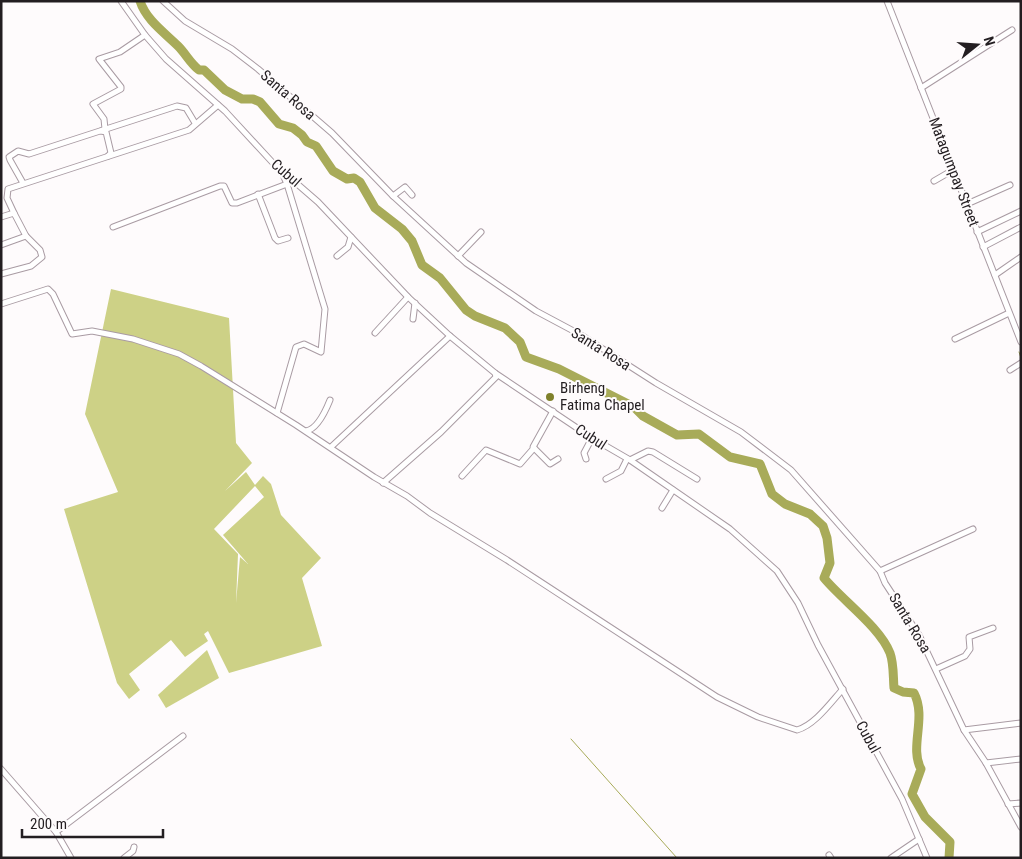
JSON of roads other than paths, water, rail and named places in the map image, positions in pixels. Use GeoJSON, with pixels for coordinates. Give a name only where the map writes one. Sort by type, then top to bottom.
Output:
{"type":"FeatureCollection","features":[{"type":"Feature","properties":{"kind":"street","name":"Cubul"},"geometry":{"type":"LineString","coordinates":[[121,1],[145,35],[166,59],[218,105],[273,163],[318,202],[408,297],[450,336],[495,373],[592,438],[628,459],[730,529],[777,571],[798,603],[906,806],[927,858]]}},
{"type":"Feature","properties":{"kind":"street","name":"Santa Rosa"},"geometry":{"type":"LineString","coordinates":[[163,1],[185,22],[232,50],[258,69],[332,133],[393,196],[458,256],[536,311],[582,335],[656,383],[741,432],[791,470],[880,571],[936,669],[964,730],[986,762],[1021,827]]}},
{"type":"Feature","properties":{"kind":"street","name":"Matagumpay Street"},"geometry":{"type":"LineString","coordinates":[[887,1],[1021,342]]}},
{"type":"Feature","properties":{"kind":"street"},"geometry":{"type":"LineString","coordinates":[[921,88],[1012,30]]}},
{"type":"Feature","properties":{"kind":"street"},"geometry":{"type":"LineString","coordinates":[[108,156],[111,153],[106,132],[103,130],[104,119],[93,104],[121,90],[99,59],[120,52],[145,35]]}},
{"type":"Feature","properties":{"kind":"street"},"geometry":{"type":"LineString","coordinates":[[1,274],[30,266],[42,257],[40,250],[26,236],[7,198],[6,191],[23,183],[184,132],[193,128],[195,123],[218,105]]}},
{"type":"Feature","properties":{"kind":"street"},"geometry":{"type":"LineString","coordinates":[[23,183],[10,160],[12,154],[18,151],[29,154],[177,106],[186,108],[195,123]]}},
{"type":"Feature","properties":{"kind":"street"},"geometry":{"type":"LineString","coordinates":[[934,182],[953,170]]}},
{"type":"Feature","properties":{"kind":"street"},"geometry":{"type":"LineString","coordinates":[[276,413],[296,347],[304,344],[321,352],[324,309],[288,184],[284,177],[287,174]]}},
{"type":"Feature","properties":{"kind":"street"},"geometry":{"type":"LineString","coordinates":[[113,227],[220,186],[224,186],[232,203],[288,184]]}},
{"type":"Feature","properties":{"kind":"street"},"geometry":{"type":"LineString","coordinates":[[967,204],[1010,186]]}},
{"type":"Feature","properties":{"kind":"street"},"geometry":{"type":"LineString","coordinates":[[393,196],[404,187],[412,194]]}},
{"type":"Feature","properties":{"kind":"street"},"geometry":{"type":"LineString","coordinates":[[258,194],[275,238],[278,241],[288,238]]}},
{"type":"Feature","properties":{"kind":"street"},"geometry":{"type":"LineString","coordinates":[[977,232],[1021,211]]}},
{"type":"Feature","properties":{"kind":"street"},"geometry":{"type":"LineString","coordinates":[[1,217],[14,213]]}},
{"type":"Feature","properties":{"kind":"street"},"geometry":{"type":"LineString","coordinates":[[983,247],[1021,227]]}},
{"type":"Feature","properties":{"kind":"street"},"geometry":{"type":"LineString","coordinates":[[458,256],[481,232]]}},
{"type":"Feature","properties":{"kind":"street"},"geometry":{"type":"LineString","coordinates":[[1,245],[26,236]]}},
{"type":"Feature","properties":{"kind":"street"},"geometry":{"type":"LineString","coordinates":[[337,256],[348,247],[351,237]]}},
{"type":"Feature","properties":{"kind":"street"},"geometry":{"type":"LineString","coordinates":[[995,275],[1021,257]]}},
{"type":"Feature","properties":{"kind":"street"},"geometry":{"type":"LineString","coordinates":[[1,304],[48,289],[53,294],[72,334],[92,331],[112,334],[179,354],[331,447],[383,483],[507,560],[717,697],[744,711],[797,730],[803,728],[820,713],[843,689]]}},
{"type":"Feature","properties":{"kind":"street"},"geometry":{"type":"LineString","coordinates":[[375,332],[408,297]]}},
{"type":"Feature","properties":{"kind":"street"},"geometry":{"type":"LineString","coordinates":[[413,319],[414,303]]}},
{"type":"Feature","properties":{"kind":"street"},"geometry":{"type":"LineString","coordinates":[[955,339],[1009,313]]}},
{"type":"Feature","properties":{"kind":"street"},"geometry":{"type":"LineString","coordinates":[[331,447],[450,336]]}},
{"type":"Feature","properties":{"kind":"street"},"geometry":{"type":"LineString","coordinates":[[1010,370],[1021,363]]}},
{"type":"Feature","properties":{"kind":"street"},"geometry":{"type":"LineString","coordinates":[[383,483],[470,405],[496,377],[495,373]]}},
{"type":"Feature","properties":{"kind":"street"},"geometry":{"type":"LineString","coordinates":[[306,432],[311,430],[319,421],[330,400]]}},
{"type":"Feature","properties":{"kind":"street"},"geometry":{"type":"LineString","coordinates":[[462,476],[486,450],[520,464],[534,448],[553,411]]}},
{"type":"Feature","properties":{"kind":"street"},"geometry":{"type":"LineString","coordinates":[[586,459],[584,453],[592,438]]}},
{"type":"Feature","properties":{"kind":"street"},"geometry":{"type":"LineString","coordinates":[[534,448],[550,464],[558,459]]}},
{"type":"Feature","properties":{"kind":"street"},"geometry":{"type":"LineString","coordinates":[[606,479],[621,471],[628,459],[648,452],[653,452],[697,479]]}},
{"type":"Feature","properties":{"kind":"street"},"geometry":{"type":"LineString","coordinates":[[662,508],[672,490]]}},
{"type":"Feature","properties":{"kind":"street"},"geometry":{"type":"LineString","coordinates":[[880,571],[973,529]]}},
{"type":"Feature","properties":{"kind":"street"},"geometry":{"type":"LineString","coordinates":[[936,669],[965,656],[970,649],[969,637],[993,628]]}},
{"type":"Feature","properties":{"kind":"street"},"geometry":{"type":"LineString","coordinates":[[964,730],[1021,723]]}},
{"type":"Feature","properties":{"kind":"street"},"geometry":{"type":"LineString","coordinates":[[56,832],[183,736]]}},
{"type":"Feature","properties":{"kind":"street"},"geometry":{"type":"LineString","coordinates":[[986,762],[1021,760]]}},
{"type":"Feature","properties":{"kind":"street"},"geometry":{"type":"LineString","coordinates":[[1,769],[56,832],[71,858]]}},
{"type":"Feature","properties":{"kind":"street"},"geometry":{"type":"LineString","coordinates":[[1008,804],[1021,803]]}},
{"type":"Feature","properties":{"kind":"street"},"geometry":{"type":"LineString","coordinates":[[891,858],[919,839]]}},
{"type":"Feature","properties":{"kind":"street"},"geometry":{"type":"LineString","coordinates":[[124,858],[133,851],[134,847]]}},
{"type":"Feature","properties":{"kind":"waterway"},"geometry":{"type":"LineString","coordinates":[[140,1],[151,20],[199,70],[204,70],[225,90],[242,99],[253,99],[260,102],[279,124],[293,128],[307,142],[316,146],[333,171],[347,179],[354,178],[360,182],[375,208],[402,229],[412,241],[422,265],[440,278],[466,310],[475,316],[505,328],[520,342],[526,357],[559,369],[634,407],[643,416],[677,435],[699,434],[730,457],[760,464],[772,494],[785,504],[810,514],[823,526],[827,538],[830,563],[824,578],[878,633],[885,643],[892,662],[894,688],[903,692],[914,693],[918,703],[917,751],[921,769],[912,794],[925,817],[950,842],[949,858]]}},
{"type":"Feature","properties":{"kind":"waterway"},"geometry":{"type":"LineString","coordinates":[[1019,352],[1021,358]]}},
{"type":"Feature","properties":{"kind":"waterway"},"geometry":{"type":"LineString","coordinates":[[571,739],[677,858]]}},
{"type":"Feature","properties":{"kind":"place","name":"Birheng Fatima Chapel"},"geometry":{"type":"Point","coordinates":[550,397]}}]}
